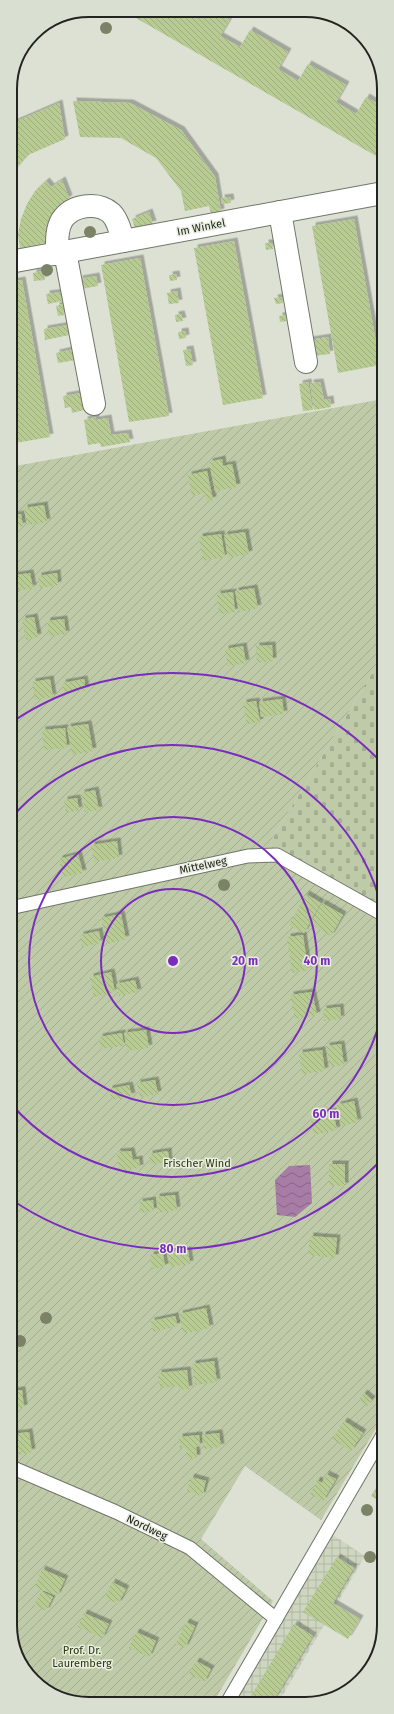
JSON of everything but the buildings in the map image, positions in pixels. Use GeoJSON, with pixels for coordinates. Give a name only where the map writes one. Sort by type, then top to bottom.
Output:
{"type":"FeatureCollection","features":[{"type":"Feature","properties":{"kind":"street","name":"Im Winkel"},"geometry":{"type":"LineString","coordinates":[[17,261],[377,195]]}},
{"type":"Feature","properties":{"kind":"street"},"geometry":{"type":"LineString","coordinates":[[94,404],[58,234],[62,220],[73,210],[85,206],[99,206],[112,214],[120,230],[123,241]]}},
{"type":"Feature","properties":{"kind":"street"},"geometry":{"type":"LineString","coordinates":[[280,212],[306,362]]}},
{"type":"Feature","properties":{"kind":"lane","name":"Mittelweg"},"geometry":{"type":"LineString","coordinates":[[17,906],[248,856],[277,854],[377,911]]}},
{"type":"Feature","properties":{"kind":"lane"},"geometry":{"type":"LineString","coordinates":[[230,1697],[272,1615],[377,1445]]}},
{"type":"Feature","properties":{"kind":"lane","name":"Nordweg"},"geometry":{"type":"LineString","coordinates":[[17,1471],[116,1512],[190,1548],[272,1615]]}},
{"type":"Feature","properties":{"kind":"shaded area"},"geometry":{"type":"Polygon","coordinates":[[[333,1535],[365,1556],[282,1697],[238,1697],[333,1535]]]}},
{"type":"Feature","properties":{"kind":"green space","name":"Frischer Wind"},"geometry":{"type":"Polygon","coordinates":[[[377,400],[377,665],[269,844],[377,907],[377,1427],[321,1520],[245,1466],[201,1539],[273,1601],[217,1697],[75,1696],[57,1690],[38,1676],[24,1657],[19,1644],[17,1625],[17,466],[377,400]]]}},
{"type":"Feature","properties":{"kind":"green space"},"geometry":{"type":"Polygon","coordinates":[[[377,665],[377,907],[269,844],[377,665]]]}},
{"type":"Feature","properties":{"kind":"water"},"geometry":{"type":"Polygon","coordinates":[[[310,1165],[312,1203],[295,1217],[277,1215],[275,1180],[289,1166],[310,1165]]]}},
{"type":"Feature","properties":{"kind":"park label","name":"Prof. Dr. Lauremberg"},"geometry":{"type":"Point","coordinates":[82,1656]}}]}
